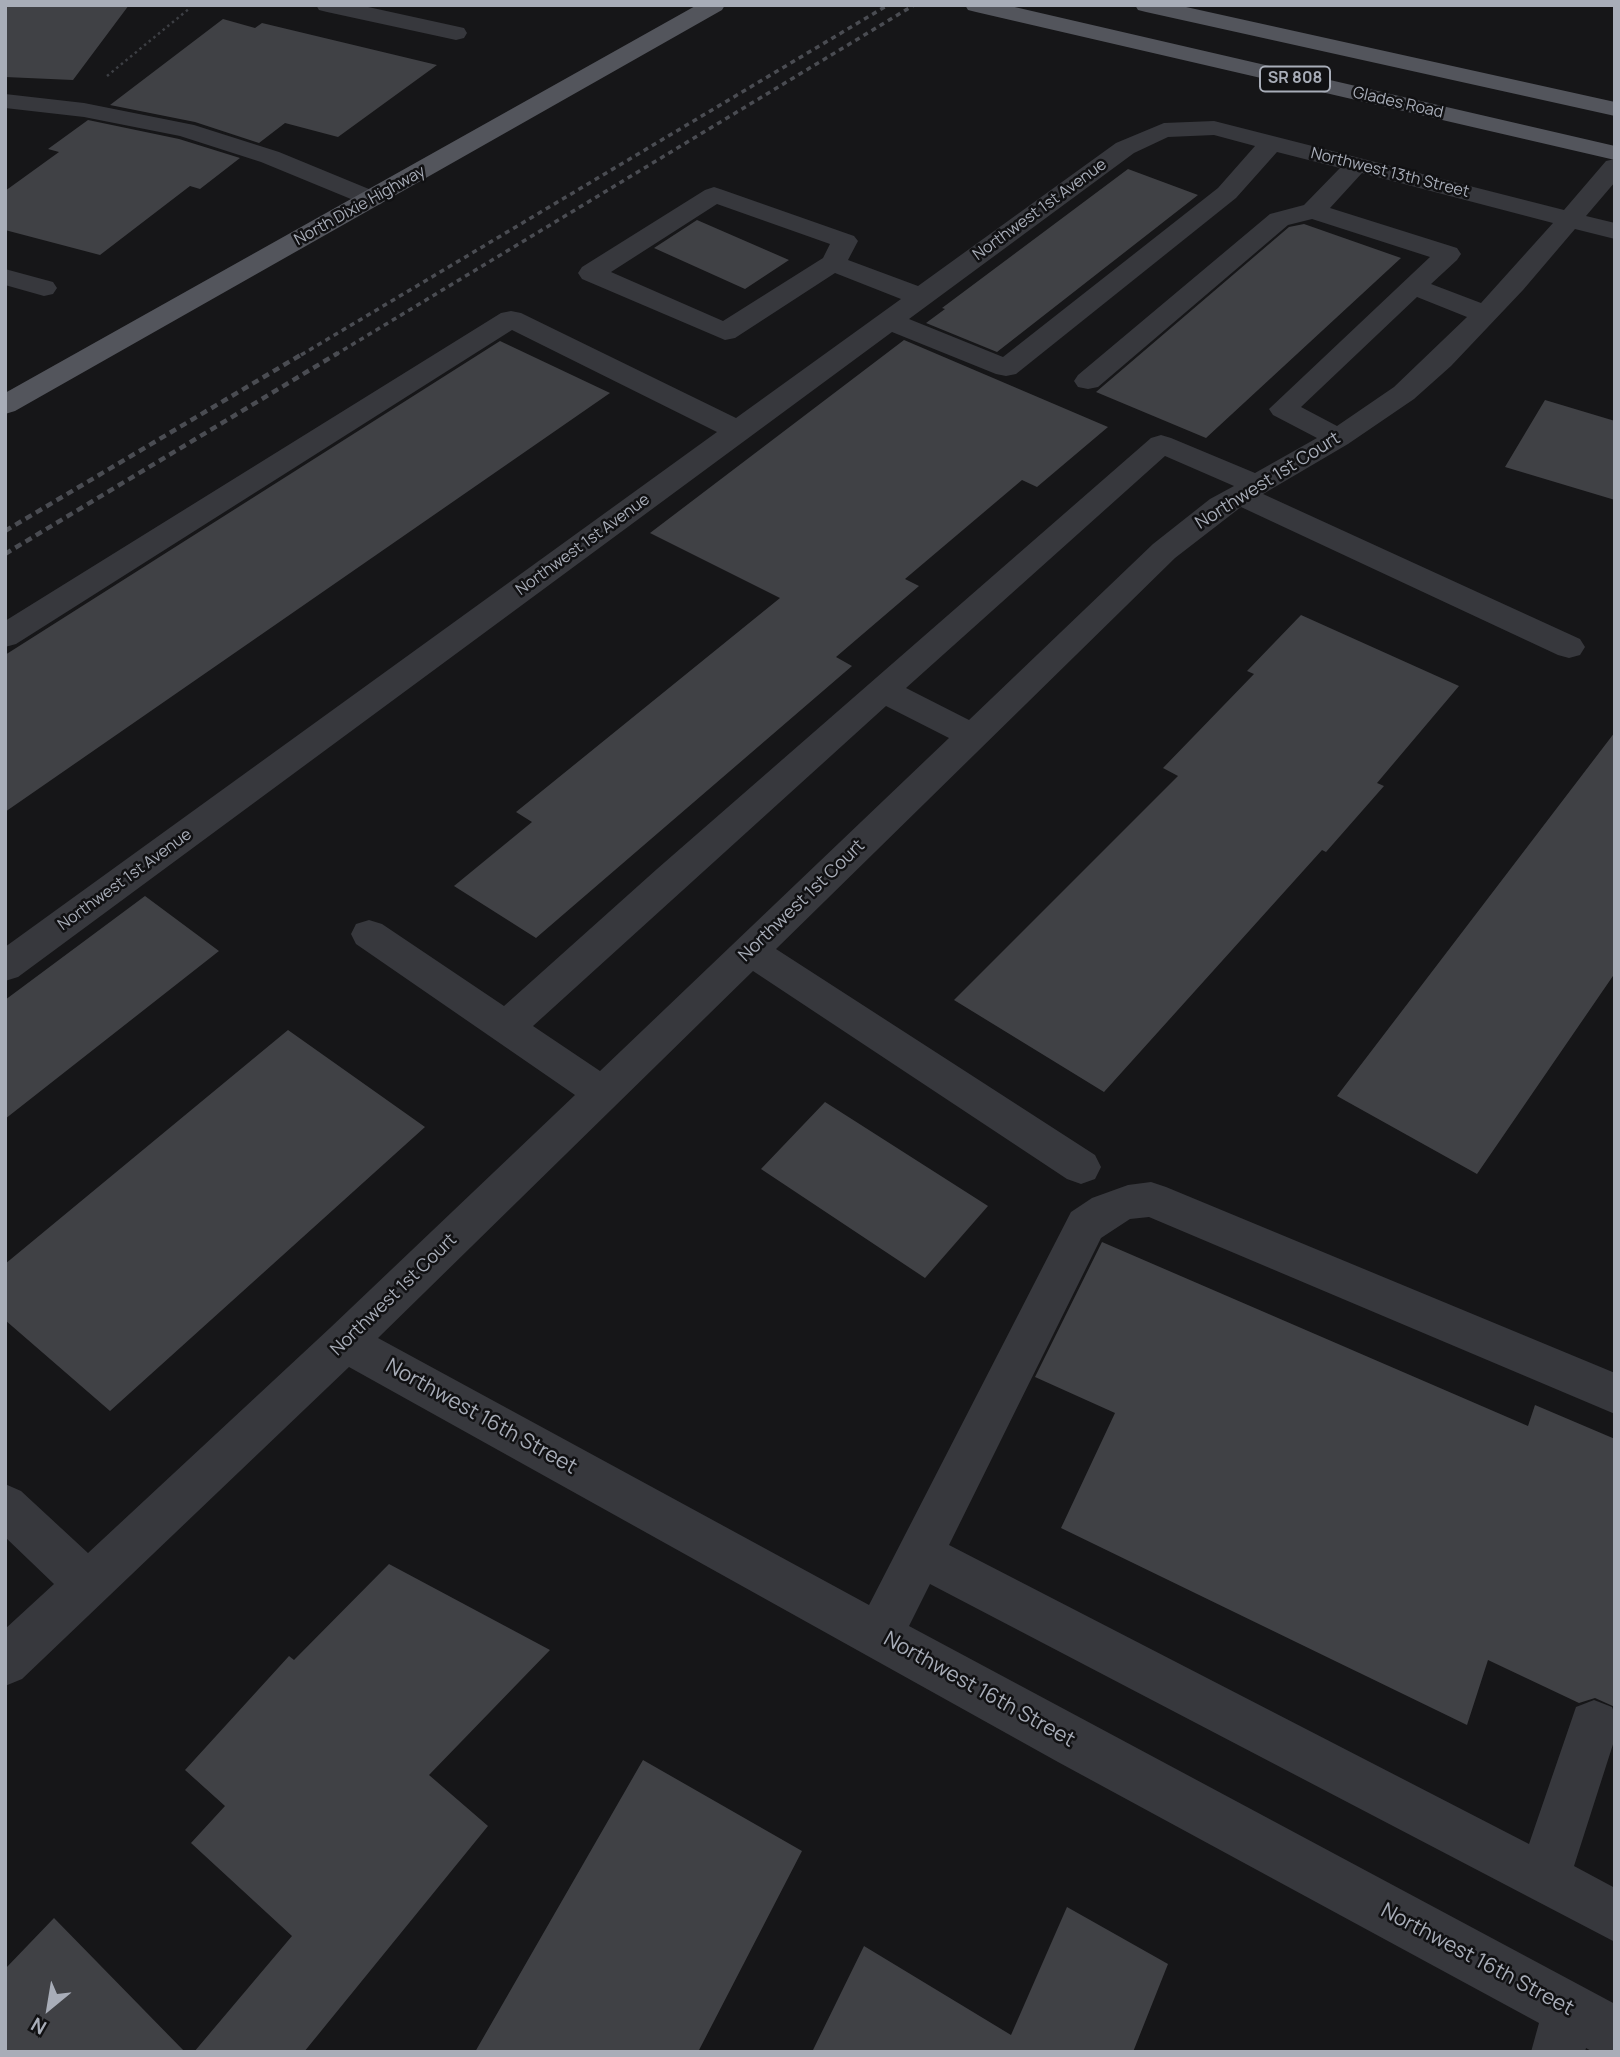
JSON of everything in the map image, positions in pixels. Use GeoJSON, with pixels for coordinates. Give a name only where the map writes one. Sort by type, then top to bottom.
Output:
{"type":"FeatureCollection","features":[{"type":"Feature","properties":{"kind":"main road","name":"North Dixie Highway"},"geometry":{"type":"LineString","coordinates":[[5,405],[713,5]]}},
{"type":"Feature","properties":{"kind":"main road","name":"Glades Road"},"geometry":{"type":"LineString","coordinates":[[976,5],[1615,153]]}},
{"type":"Feature","properties":{"kind":"main road","name":"SR 808"},"geometry":{"type":"LineString","coordinates":[[1146,5],[1615,109]]}},
{"type":"Feature","properties":{"kind":"street"},"geometry":{"type":"LineString","coordinates":[[327,5],[456,33]]}},
{"type":"Feature","properties":{"kind":"street"},"geometry":{"type":"LineString","coordinates":[[5,101],[84,110],[185,130],[270,157],[372,199]]}},
{"type":"Feature","properties":{"kind":"street","name":"Northwest 13th Street"},"geometry":{"type":"LineString","coordinates":[[1164,130],[1214,128],[1615,230]]}},
{"type":"Feature","properties":{"kind":"street","name":"Northwest 1st Avenue"},"geometry":{"type":"LineString","coordinates":[[5,967],[1125,148],[1164,130]]}},
{"type":"Feature","properties":{"kind":"street"},"geometry":{"type":"LineString","coordinates":[[889,321],[1006,368],[1227,193],[1271,143]]}},
{"type":"Feature","properties":{"kind":"street"},"geometry":{"type":"LineString","coordinates":[[1313,211],[1356,164]]}},
{"type":"Feature","properties":{"kind":"street","name":"Northwest 1st Court"},"geometry":{"type":"LineString","coordinates":[[5,1662],[345,1342],[1164,551],[1192,527],[1248,490],[1338,438],[1404,393],[1485,314],[1615,166]]}},
{"type":"Feature","properties":{"kind":"street"},"geometry":{"type":"LineString","coordinates":[[714,195],[845,241],[833,263],[725,332],[591,273],[714,195]]}},
{"type":"Feature","properties":{"kind":"street"},"geometry":{"type":"LineString","coordinates":[[1088,381],[1279,219],[1313,211],[1448,254],[1283,409],[1338,438]]}},
{"type":"Feature","properties":{"kind":"street"},"geometry":{"type":"LineString","coordinates":[[833,263],[921,297]]}},
{"type":"Feature","properties":{"kind":"street"},"geometry":{"type":"LineString","coordinates":[[5,277],[44,288]]}},
{"type":"Feature","properties":{"kind":"street"},"geometry":{"type":"LineString","coordinates":[[1414,287],[1485,314]]}},
{"type":"Feature","properties":{"kind":"street"},"geometry":{"type":"LineString","coordinates":[[5,636],[511,319],[739,431]]}},
{"type":"Feature","properties":{"kind":"street"},"geometry":{"type":"LineString","coordinates":[[506,1028],[1161,444],[1248,490],[1569,647]]}},
{"type":"Feature","properties":{"kind":"street"},"geometry":{"type":"LineString","coordinates":[[882,690],[973,736]]}},
{"type":"Feature","properties":{"kind":"street"},"geometry":{"type":"LineString","coordinates":[[369,933],[602,1093]]}},
{"type":"Feature","properties":{"kind":"street"},"geometry":{"type":"LineString","coordinates":[[750,951],[1081,1167]]}},
{"type":"Feature","properties":{"kind":"street"},"geometry":{"type":"LineString","coordinates":[[879,1636],[1086,1225],[1107,1210],[1128,1202],[1151,1199],[1615,1394]]}},
{"type":"Feature","properties":{"kind":"street","name":"Northwest 16th Street"},"geometry":{"type":"LineString","coordinates":[[345,1342],[879,1636],[1581,2032]]}},
{"type":"Feature","properties":{"kind":"street"},"geometry":{"type":"LineString","coordinates":[[5,1506],[88,1584]]}},
{"type":"Feature","properties":{"kind":"street"},"geometry":{"type":"LineString","coordinates":[[920,1554],[1615,1916]]}},
{"type":"Feature","properties":{"kind":"street"},"geometry":{"type":"LineString","coordinates":[[1544,1878],[1594,1725]]}},
{"type":"Feature","properties":{"kind":"path"},"geometry":{"type":"LineString","coordinates":[[189,5],[190,8],[197,5]]}},
{"type":"Feature","properties":{"kind":"building"},"geometry":{"type":"Polygon","coordinates":[[[5,5],[129,5],[73,80],[5,77],[5,5]]]}},
{"type":"Feature","properties":{"kind":"building"},"geometry":{"type":"Polygon","coordinates":[[[223,19],[255,28],[262,23],[437,65],[338,137],[285,123],[259,143],[195,122],[110,105],[223,19]]]}},
{"type":"Feature","properties":{"kind":"building"},"geometry":{"type":"Polygon","coordinates":[[[88,120],[179,139],[240,158],[200,189],[190,186],[100,255],[5,230],[5,191],[59,152],[48,149],[88,120]]]}},
{"type":"Feature","properties":{"kind":"building"},"geometry":{"type":"Polygon","coordinates":[[[1128,169],[1198,195],[997,352],[926,323],[945,309],[942,308],[1128,169]]]}},
{"type":"Feature","properties":{"kind":"building"},"geometry":{"type":"Polygon","coordinates":[[[697,220],[789,260],[745,289],[654,248],[697,220]]]}},
{"type":"Feature","properties":{"kind":"building"},"geometry":{"type":"Polygon","coordinates":[[[1304,224],[1401,258],[1206,438],[1096,392],[1289,227],[1304,224]]]}},
{"type":"Feature","properties":{"kind":"building"},"geometry":{"type":"Polygon","coordinates":[[[904,340],[1108,427],[1037,487],[1022,480],[905,579],[919,586],[836,657],[852,666],[536,938],[454,886],[532,822],[516,812],[780,598],[650,533],[904,340]]]}},
{"type":"Feature","properties":{"kind":"building"},"geometry":{"type":"Polygon","coordinates":[[[500,341],[610,393],[5,812],[5,655],[500,341]]]}},
{"type":"Feature","properties":{"kind":"building"},"geometry":{"type":"Polygon","coordinates":[[[1545,400],[1615,421],[1615,500],[1505,467],[1545,400]]]}},
{"type":"Feature","properties":{"kind":"building"},"geometry":{"type":"Polygon","coordinates":[[[1301,615],[1459,686],[1377,783],[1384,786],[1326,852],[1322,850],[1104,1092],[954,1000],[1178,776],[1163,768],[1254,674],[1247,671],[1301,615]]]}},
{"type":"Feature","properties":{"kind":"building"},"geometry":{"type":"Polygon","coordinates":[[[1615,732],[1615,973],[1477,1174],[1337,1096],[1615,732]]]}},
{"type":"Feature","properties":{"kind":"building"},"geometry":{"type":"Polygon","coordinates":[[[145,896],[219,951],[5,1119],[5,1000],[145,896]]]}},
{"type":"Feature","properties":{"kind":"building"},"geometry":{"type":"Polygon","coordinates":[[[288,1030],[425,1127],[110,1411],[5,1320],[5,1264],[288,1030]]]}},
{"type":"Feature","properties":{"kind":"building"},"geometry":{"type":"Polygon","coordinates":[[[825,1102],[988,1206],[925,1278],[761,1169],[825,1102]]]}},
{"type":"Feature","properties":{"kind":"building"},"geometry":{"type":"Polygon","coordinates":[[[1102,1242],[1528,1426],[1535,1405],[1615,1439],[1615,1707],[1595,1698],[1579,1703],[1488,1660],[1467,1725],[1061,1528],[1115,1413],[1035,1377],[1102,1242]]]}},
{"type":"Feature","properties":{"kind":"building"},"geometry":{"type":"Polygon","coordinates":[[[389,1564],[550,1650],[429,1775],[488,1826],[304,2052],[194,2052],[292,1936],[191,1843],[225,1806],[185,1770],[289,1656],[294,1660],[389,1564]]]}},
{"type":"Feature","properties":{"kind":"building"},"geometry":{"type":"Polygon","coordinates":[[[643,1760],[802,1851],[698,2052],[475,2052],[643,1760]]]}},
{"type":"Feature","properties":{"kind":"building"},"geometry":{"type":"Polygon","coordinates":[[[1067,1907],[1168,1964],[1133,2052],[812,2052],[864,1946],[1011,2035],[1067,1907]]]}},
{"type":"Feature","properties":{"kind":"building"},"geometry":{"type":"Polygon","coordinates":[[[54,1918],[185,2052],[5,2052],[5,1969],[54,1918]]]}},
{"type":"Feature","properties":{"kind":"railway"},"geometry":{"type":"LineString","coordinates":[[301,355],[888,5]]}},
{"type":"Feature","properties":{"kind":"railway"},"geometry":{"type":"LineString","coordinates":[[335,355],[914,5]]}},
{"type":"Feature","properties":{"kind":"railway"},"geometry":{"type":"LineString","coordinates":[[5,531],[304,353]]}},
{"type":"Feature","properties":{"kind":"railway"},"geometry":{"type":"LineString","coordinates":[[5,554],[338,353]]}}]}
